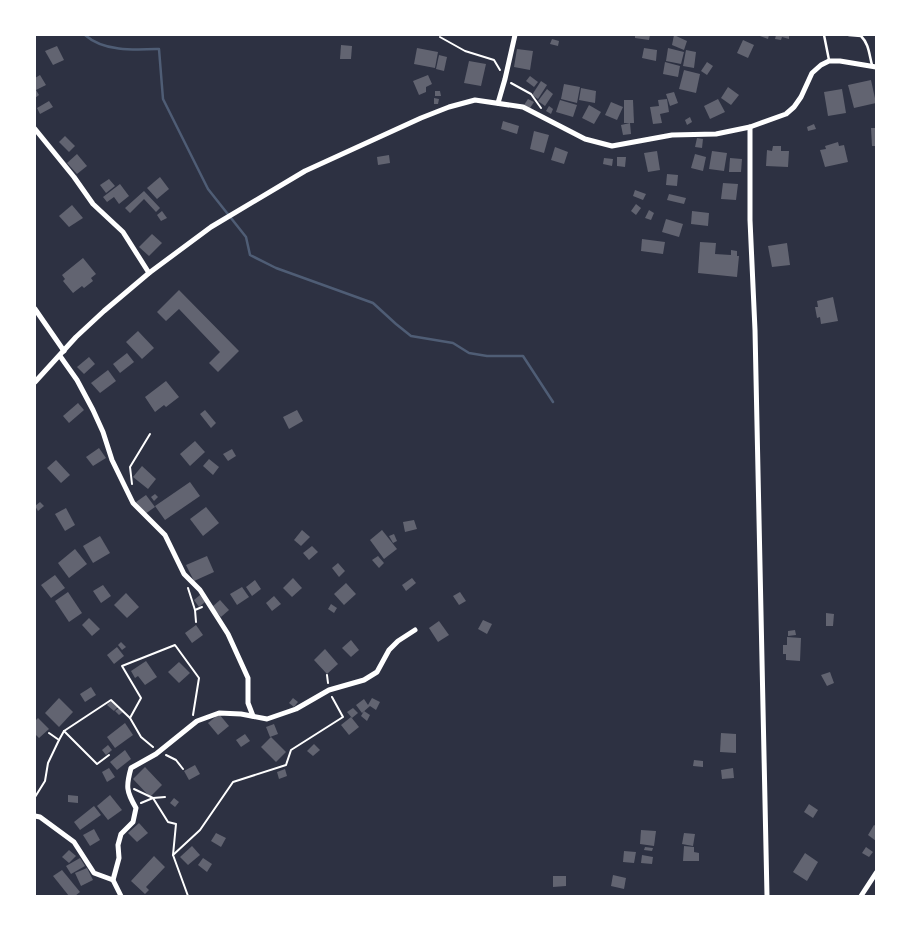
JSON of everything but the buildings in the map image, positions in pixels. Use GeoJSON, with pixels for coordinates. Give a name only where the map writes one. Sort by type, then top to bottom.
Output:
{"type":"FeatureCollection","features":[{"type":"Feature","properties":{"kind":"street"},"geometry":{"type":"LineString","coordinates":[[498,104],[515,35]]}},
{"type":"Feature","properties":{"kind":"street"},"geometry":{"type":"LineString","coordinates":[[35,382],[76,337],[149,273],[211,227],[305,171],[421,118],[476,100],[523,107],[585,139],[612,146],[672,135],[716,134],[750,126],[786,114],[801,97],[812,73],[829,61],[874,67]]}},
{"type":"Feature","properties":{"kind":"street"},"geometry":{"type":"LineString","coordinates":[[750,126],[767,896]]}},
{"type":"Feature","properties":{"kind":"street"},"geometry":{"type":"LineString","coordinates":[[35,129],[93,204],[123,232],[149,273]]}},
{"type":"Feature","properties":{"kind":"street"},"geometry":{"type":"LineString","coordinates":[[35,309],[64,351]]}},
{"type":"Feature","properties":{"kind":"street"},"geometry":{"type":"LineString","coordinates":[[60,356],[77,380],[93,410],[116,470],[133,503],[165,535],[184,574],[200,590],[228,634],[248,678],[248,703],[253,716]]}},
{"type":"Feature","properties":{"kind":"street"},"geometry":{"type":"LineString","coordinates":[[121,896],[113,880],[121,834],[133,822],[136,808],[129,796],[127,785],[131,768],[159,752],[197,721],[219,713],[267,719],[296,709],[329,690],[364,680],[377,672],[389,650],[398,641],[415,630]]}},
{"type":"Feature","properties":{"kind":"street"},"geometry":{"type":"LineString","coordinates":[[35,816],[40,817],[74,842],[94,873],[113,880]]}},
{"type":"Feature","properties":{"kind":"street"},"geometry":{"type":"LineString","coordinates":[[861,896],[876,873]]}},
{"type":"Feature","properties":{"kind":"lane"},"geometry":{"type":"LineString","coordinates":[[824,35],[829,61]]}},
{"type":"Feature","properties":{"kind":"lane"},"geometry":{"type":"LineString","coordinates":[[849,35],[861,36],[865,40],[874,67]]}},
{"type":"Feature","properties":{"kind":"path"},"geometry":{"type":"LineString","coordinates":[[440,37],[465,51],[494,60],[505,79],[531,94],[541,108],[542,118]]}},
{"type":"Feature","properties":{"kind":"path"},"geometry":{"type":"LineString","coordinates":[[132,485],[130,467],[150,434]]}},
{"type":"Feature","properties":{"kind":"path"},"geometry":{"type":"LineString","coordinates":[[184,574],[195,610],[196,622]]}},
{"type":"Feature","properties":{"kind":"path"},"geometry":{"type":"LineString","coordinates":[[195,610],[208,604]]}},
{"type":"Feature","properties":{"kind":"path"},"geometry":{"type":"LineString","coordinates":[[130,718],[142,698],[122,666],[175,645],[199,678],[192,724]]}},
{"type":"Feature","properties":{"kind":"path"},"geometry":{"type":"LineString","coordinates":[[35,797],[45,781],[48,763],[64,731],[111,700],[130,718],[141,738],[159,752],[176,760],[183,769]]}},
{"type":"Feature","properties":{"kind":"path"},"geometry":{"type":"LineString","coordinates":[[173,855],[200,830],[233,782],[286,764],[291,750],[343,716]]}},
{"type":"Feature","properties":{"kind":"path"},"geometry":{"type":"LineString","coordinates":[[64,731],[97,764],[109,755]]}},
{"type":"Feature","properties":{"kind":"path"},"geometry":{"type":"LineString","coordinates":[[49,733],[59,740]]}},
{"type":"Feature","properties":{"kind":"path"},"geometry":{"type":"LineString","coordinates":[[127,785],[153,798],[168,822],[176,824],[173,855],[188,896]]}},
{"type":"Feature","properties":{"kind":"path"},"geometry":{"type":"LineString","coordinates":[[136,808],[143,801],[165,797]]}},
{"type":"Feature","properties":{"kind":"waterway"},"geometry":{"type":"LineString","coordinates":[[85,35],[93,41],[120,49],[159,49],[163,99],[208,189],[246,237],[250,255],[276,268],[373,303],[411,336],[453,343],[469,353],[487,356],[523,356],[553,402]]}}]}
